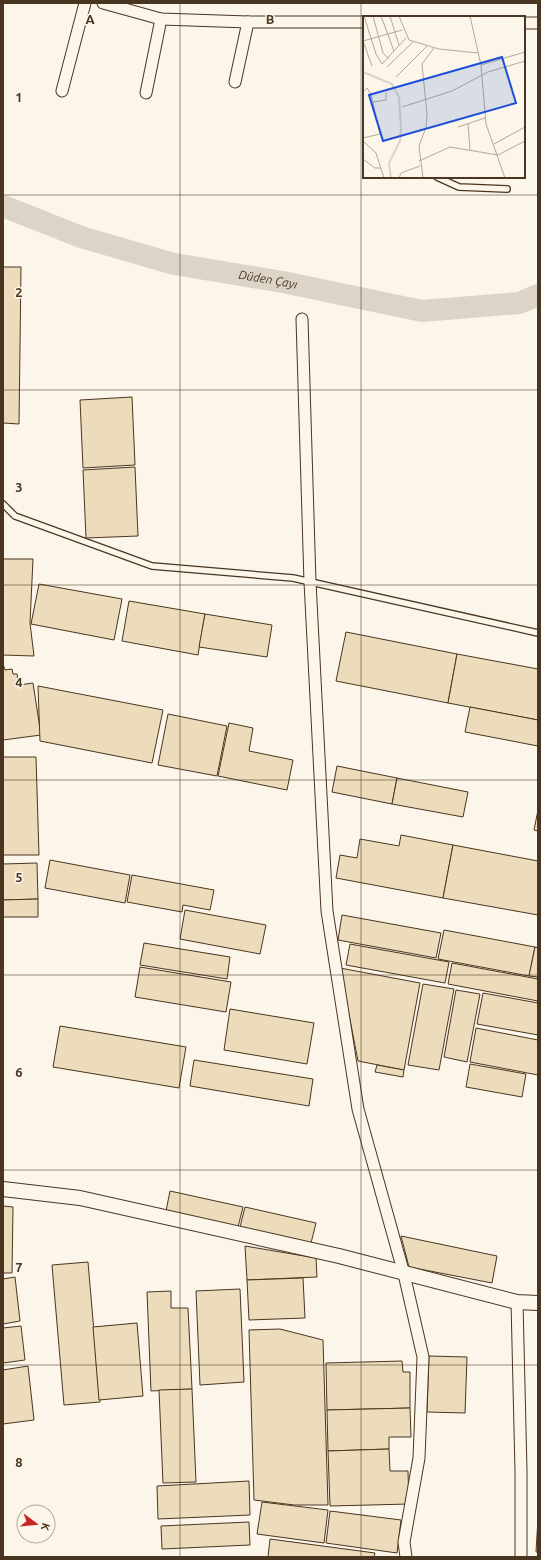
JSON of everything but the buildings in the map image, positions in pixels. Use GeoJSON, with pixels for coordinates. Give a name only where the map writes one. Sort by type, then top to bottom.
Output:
{"type":"FeatureCollection","features":[{"type":"Feature","properties":{"kind":"street"},"geometry":{"type":"LineString","coordinates":[[62,91],[85,3]]}},
{"type":"Feature","properties":{"kind":"street"},"geometry":{"type":"LineString","coordinates":[[103,3],[161,18],[248,22],[363,22]]}},
{"type":"Feature","properties":{"kind":"street"},"geometry":{"type":"LineString","coordinates":[[146,92],[161,18]]}},
{"type":"Feature","properties":{"kind":"street"},"geometry":{"type":"LineString","coordinates":[[235,82],[248,22]]}},
{"type":"Feature","properties":{"kind":"street"},"geometry":{"type":"LineString","coordinates":[[525,23],[538,23]]}},
{"type":"Feature","properties":{"kind":"street"},"geometry":{"type":"LineString","coordinates":[[302,319],[310,582],[327,911],[358,1109],[404,1274],[423,1357],[419,1458],[404,1542],[406,1557]]}},
{"type":"Feature","properties":{"kind":"street"},"geometry":{"type":"LineString","coordinates":[[3,1189],[80,1198],[339,1256],[517,1302],[538,1303]]}},
{"type":"Feature","properties":{"kind":"street"},"geometry":{"type":"LineString","coordinates":[[517,1302],[521,1471],[521,1557]]}},
{"type":"Feature","properties":{"kind":"lane"},"geometry":{"type":"LineString","coordinates":[[440,178],[459,187],[507,189]]}},
{"type":"Feature","properties":{"kind":"lane"},"geometry":{"type":"LineString","coordinates":[[3,504],[15,516],[152,566],[293,578],[538,633]]}},
{"type":"Feature","properties":{"kind":"waterway","name":"Düden Çayı"},"geometry":{"type":"LineString","coordinates":[[3,206],[81,237],[174,264],[283,282],[422,311],[519,303],[538,295]]}}]}
